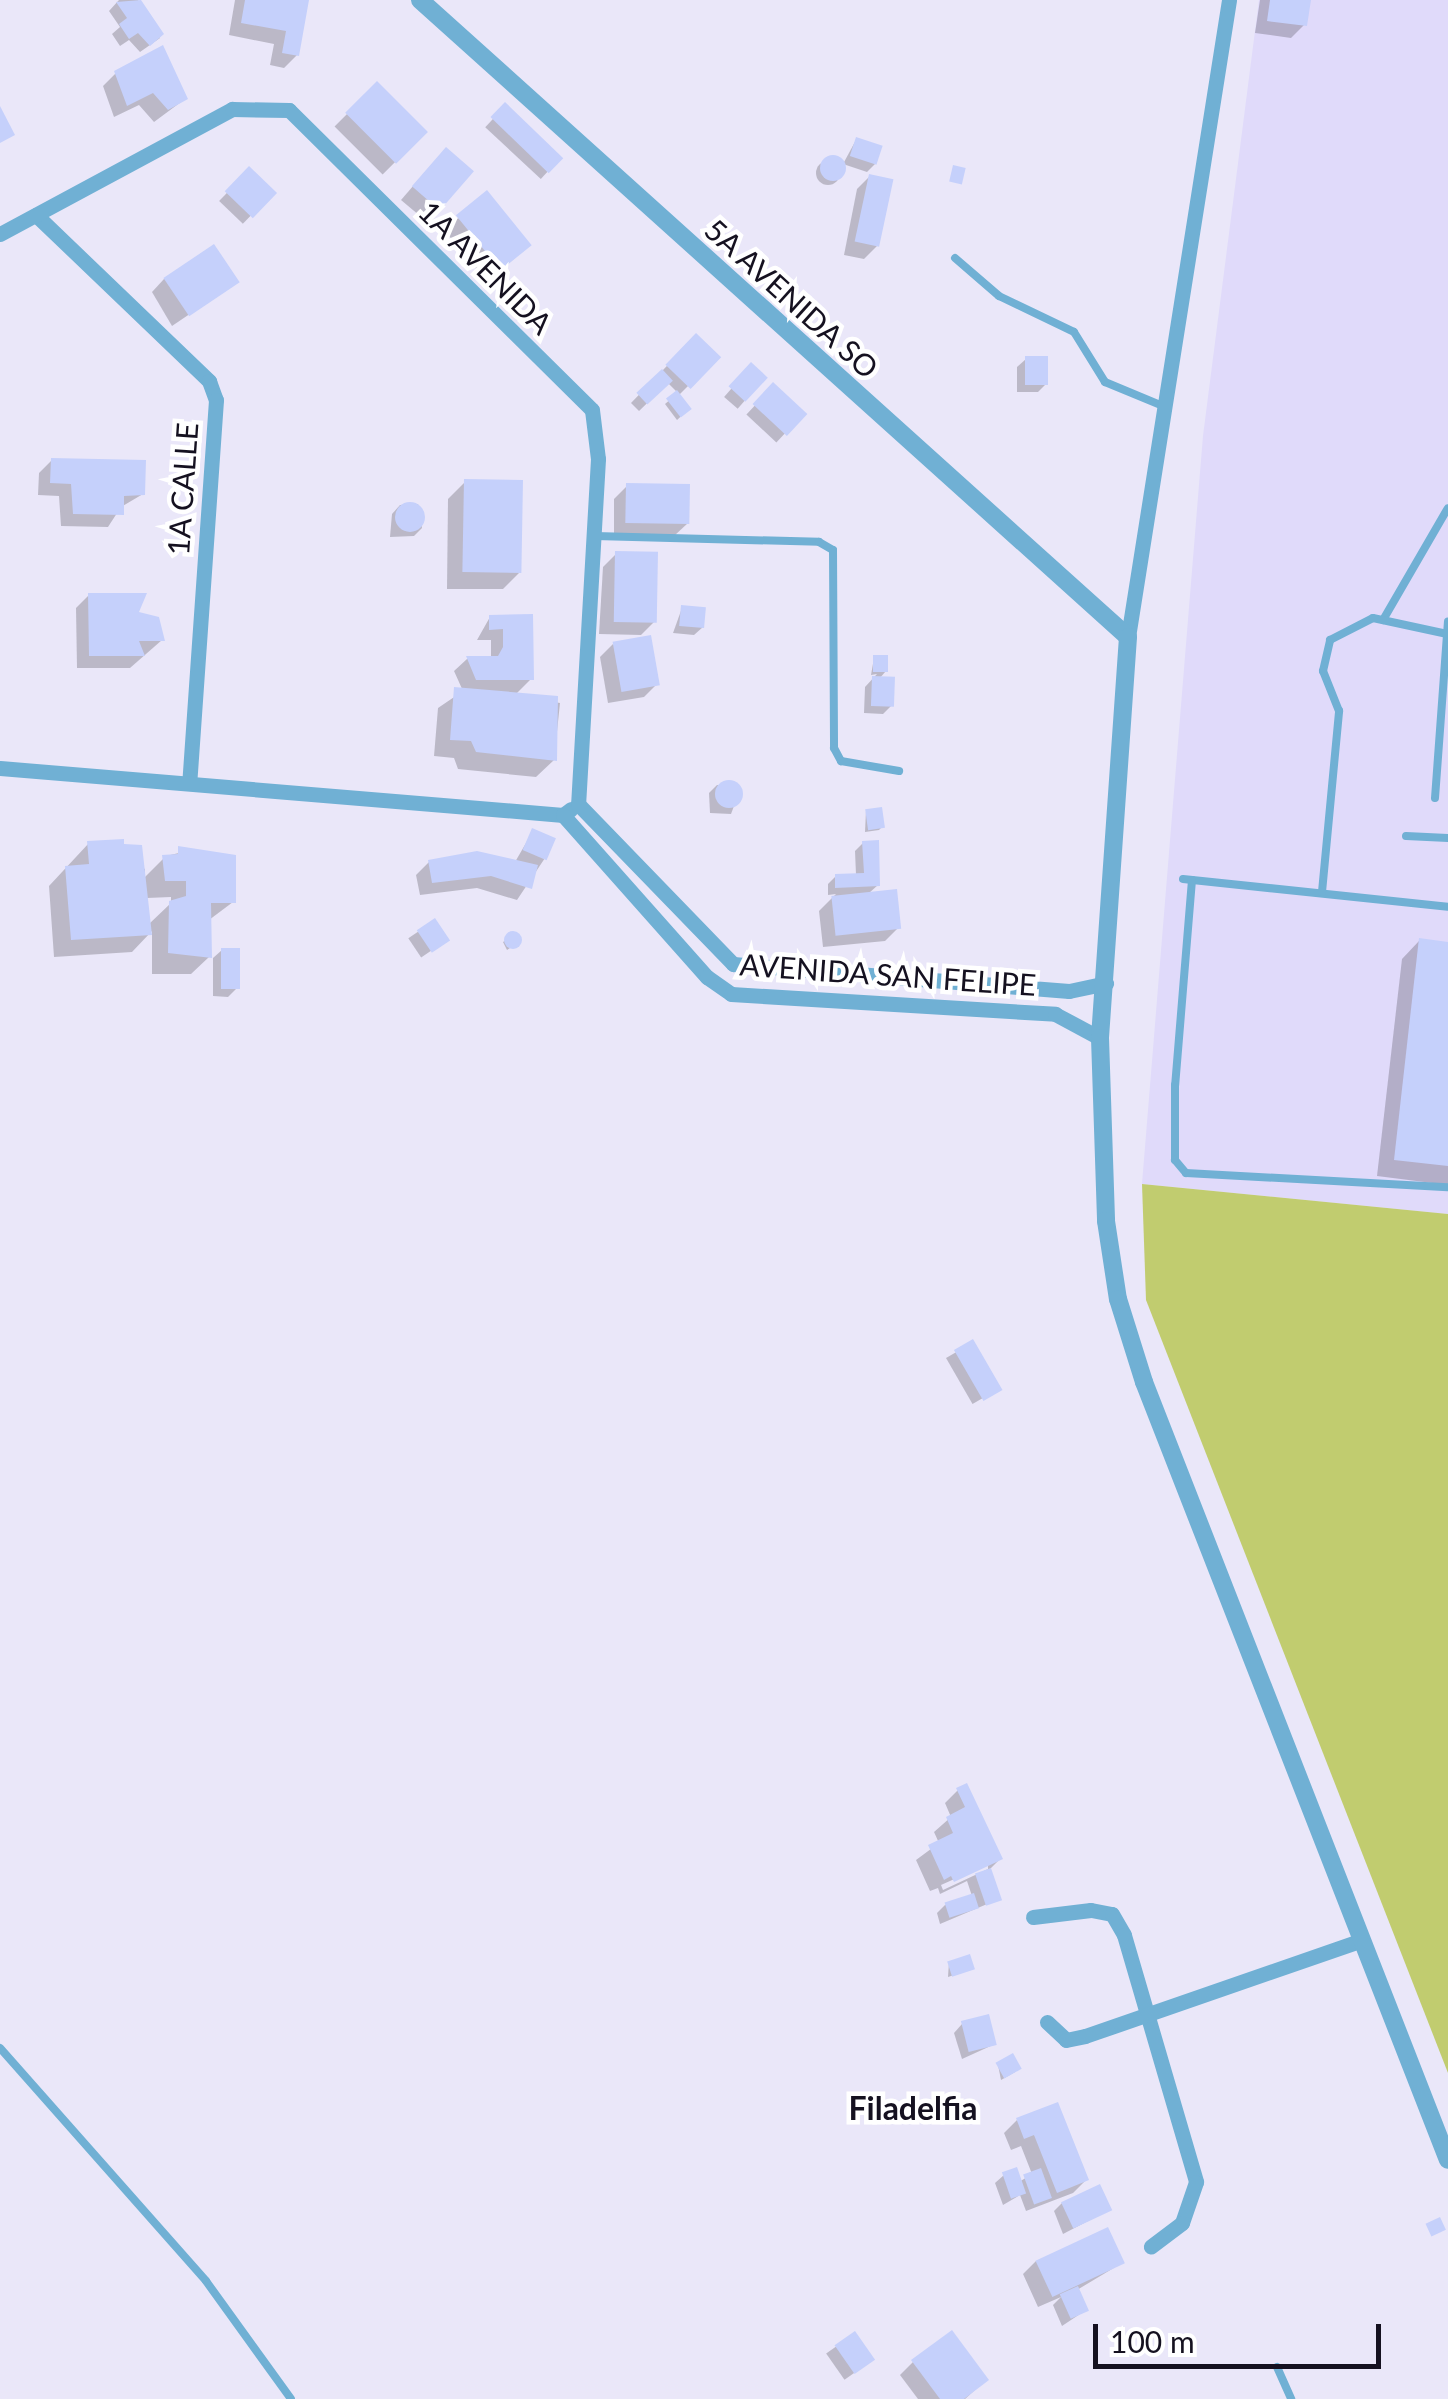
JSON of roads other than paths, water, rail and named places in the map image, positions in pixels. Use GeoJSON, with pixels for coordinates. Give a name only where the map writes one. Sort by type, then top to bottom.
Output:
{"type":"FeatureCollection","features":[{"type":"Feature","properties":{"kind":"street","name":"5A AVENIDA SO"},"geometry":{"type":"LineString","coordinates":[[420,0],[1128,637]]}},
{"type":"Feature","properties":{"kind":"street"},"geometry":{"type":"LineString","coordinates":[[1229,0],[1128,637],[1100,1038],[1106,1221],[1118,1299],[1144,1382],[1448,2160]]}},
{"type":"Feature","properties":{"kind":"street","name":"1A AVENIDA"},"geometry":{"type":"LineString","coordinates":[[0,234],[232,109],[289,110],[592,410],[598,430],[595,536],[578,804]]}},
{"type":"Feature","properties":{"kind":"street","name":"1A CALLE"},"geometry":{"type":"LineString","coordinates":[[36,214],[209,381],[216,400],[189,782]]}},
{"type":"Feature","properties":{"kind":"street"},"geometry":{"type":"LineString","coordinates":[[0,768],[563,815],[578,804]]}},
{"type":"Feature","properties":{"kind":"street","name":"AVENIDA SAN FELIPE"},"geometry":{"type":"LineString","coordinates":[[578,804],[733,964],[1069,991],[1106,983]]}},
{"type":"Feature","properties":{"kind":"street","name":"AVENIDA SAN FELIPE"},"geometry":{"type":"LineString","coordinates":[[563,815],[707,977],[730,994],[1054,1014],[1100,1038]]}},
{"type":"Feature","properties":{"kind":"street"},"geometry":{"type":"LineString","coordinates":[[1032,1917],[1091,1910],[1112,1914],[1146,2011],[1196,2182],[1182,2223],[1151,2246]]}},
{"type":"Feature","properties":{"kind":"street"},"geometry":{"type":"LineString","coordinates":[[1046,2022],[1066,2040],[1362,1940]]}},
{"type":"Feature","properties":{"kind":"lane"},"geometry":{"type":"LineString","coordinates":[[954,258],[999,296],[1074,332],[1105,382],[1162,406]]}},
{"type":"Feature","properties":{"kind":"lane"},"geometry":{"type":"LineString","coordinates":[[1383,620],[1448,508]]}},
{"type":"Feature","properties":{"kind":"lane"},"geometry":{"type":"LineString","coordinates":[[595,536],[819,542],[833,550],[834,748],[841,761],[899,770]]}},
{"type":"Feature","properties":{"kind":"lane"},"geometry":{"type":"LineString","coordinates":[[1322,892],[1339,710],[1323,671],[1330,640],[1353,623],[1383,620],[1447,634]]}},
{"type":"Feature","properties":{"kind":"lane"},"geometry":{"type":"LineString","coordinates":[[1435,798],[1448,621]]}},
{"type":"Feature","properties":{"kind":"lane"},"geometry":{"type":"LineString","coordinates":[[1406,836],[1448,838]]}},
{"type":"Feature","properties":{"kind":"lane"},"geometry":{"type":"LineString","coordinates":[[1448,907],[1188,880],[1175,1085],[1176,1160],[1186,1173],[1448,1186]]}},
{"type":"Feature","properties":{"kind":"lane"},"geometry":{"type":"LineString","coordinates":[[0,2048],[206,2281],[292,2399]]}},
{"type":"Feature","properties":{"kind":"lane"},"geometry":{"type":"LineString","coordinates":[[1278,2367],[1291,2399]]}},
{"type":"Feature","properties":{"kind":"district","name":"Filadelfia"},"geometry":{"type":"Point","coordinates":[913,2108]}}]}
